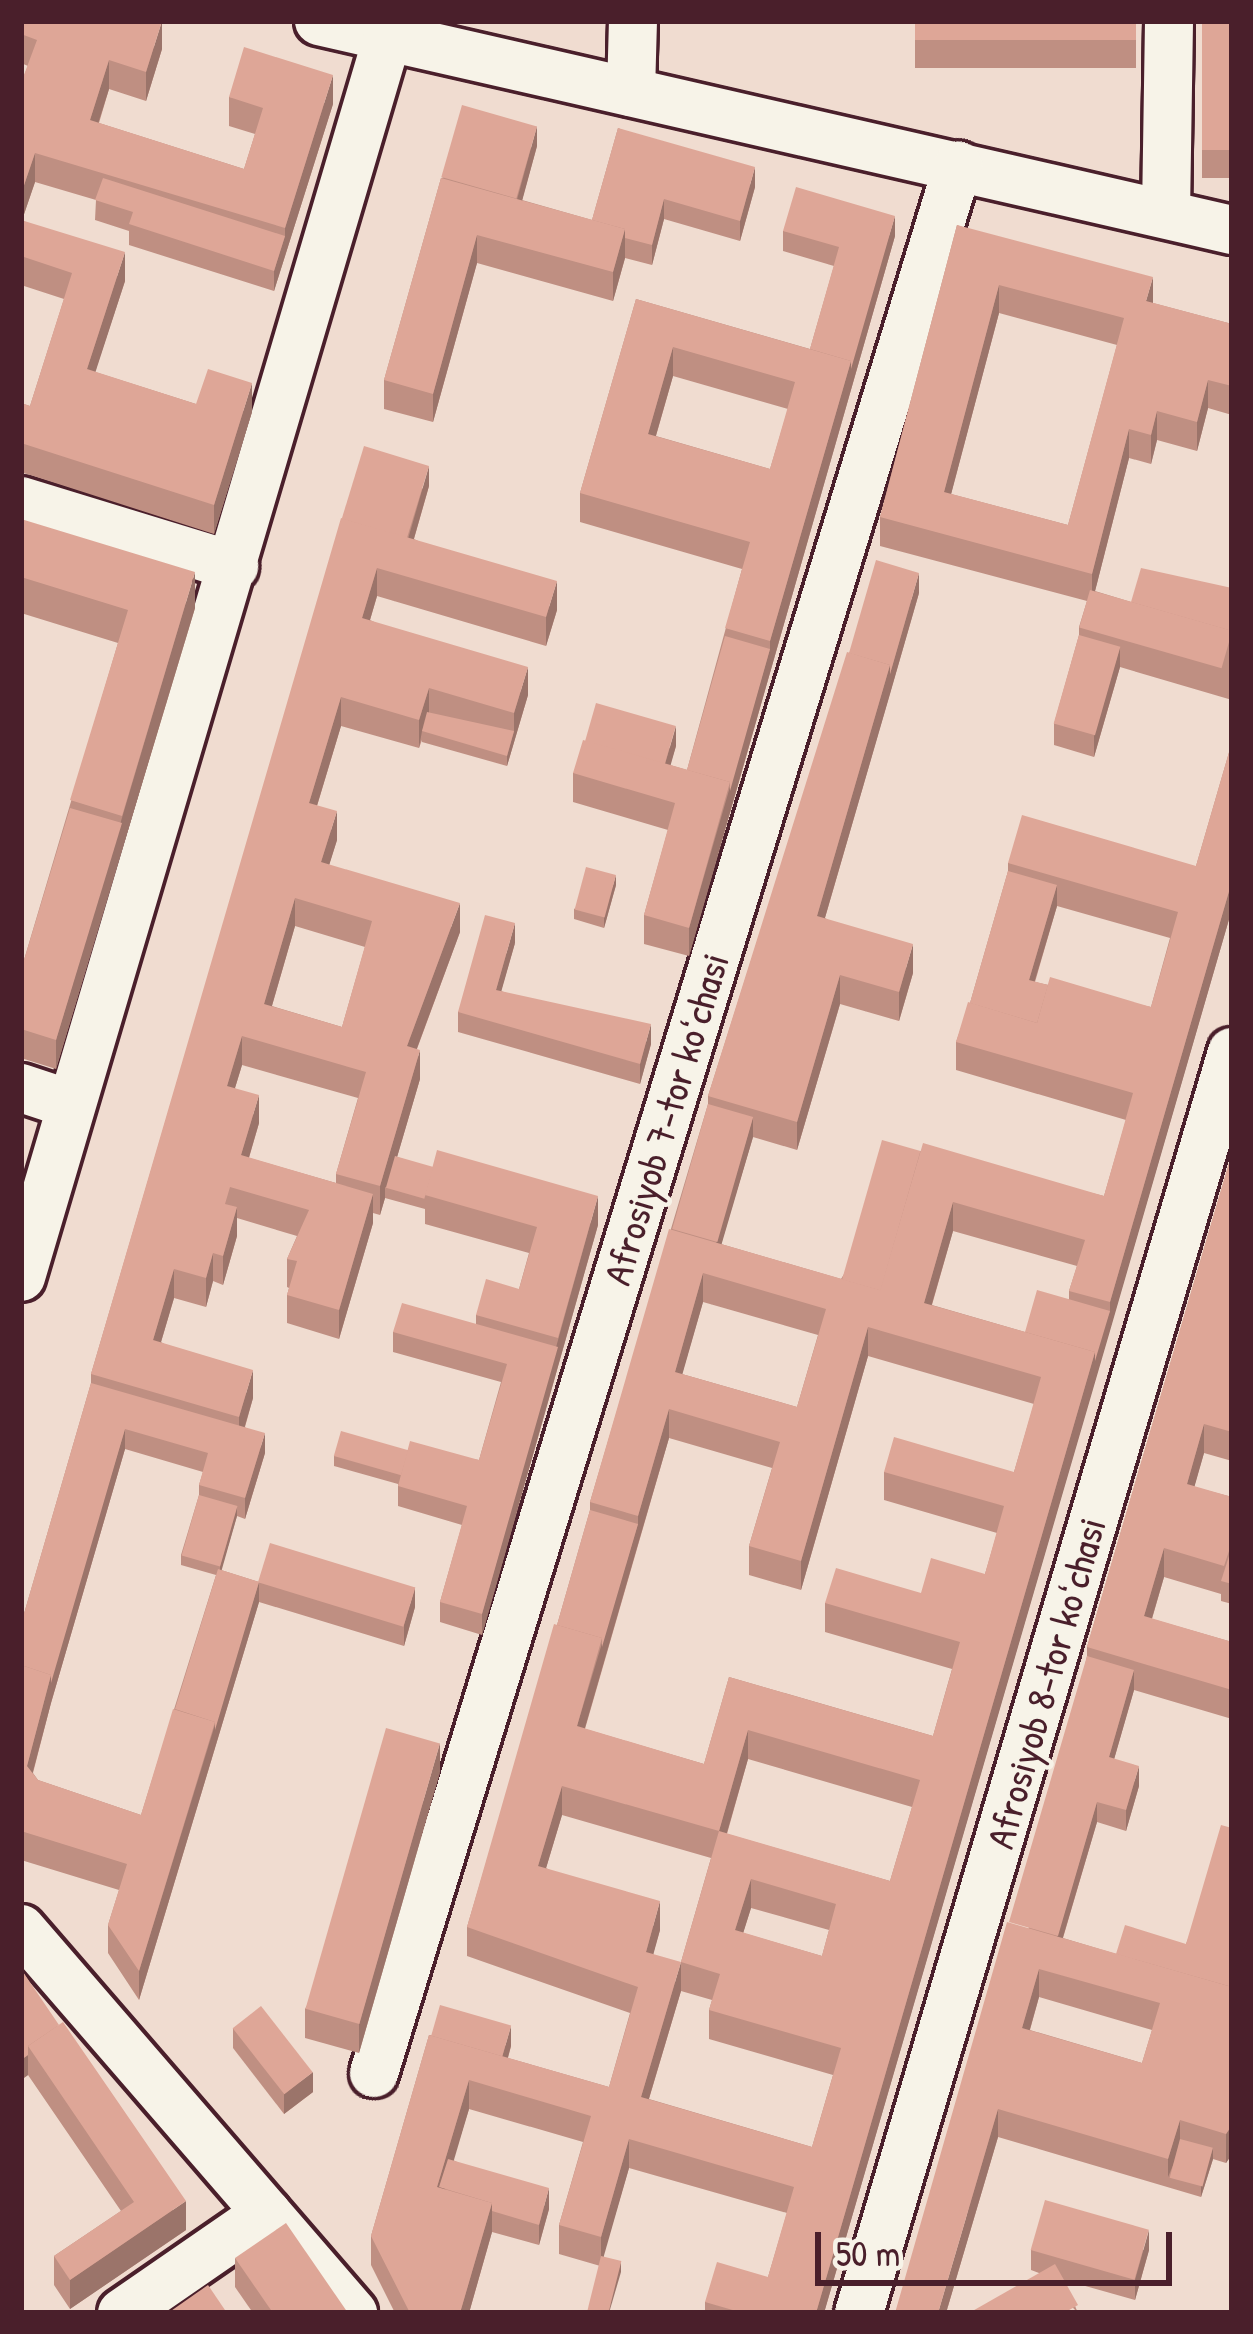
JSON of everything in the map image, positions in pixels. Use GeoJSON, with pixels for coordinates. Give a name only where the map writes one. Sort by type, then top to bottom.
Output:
{"type":"FeatureCollection","features":[{"type":"Feature","properties":{"kind":"street"},"geometry":{"type":"LineString","coordinates":[[319,21],[1232,230]]}},
{"type":"Feature","properties":{"kind":"street"},"geometry":{"type":"LineString","coordinates":[[632,92],[633,21]]}},
{"type":"Feature","properties":{"kind":"street"},"geometry":{"type":"LineString","coordinates":[[1166,213],[1169,21]]}},
{"type":"Feature","properties":{"kind":"street"},"geometry":{"type":"LineString","coordinates":[[21,1277],[69,1104],[235,566],[387,39]]}},
{"type":"Feature","properties":{"kind":"street","name":"Afrosiyob 7-tor koʻchasi"},"geometry":{"type":"LineString","coordinates":[[374,2072],[958,165]]}},
{"type":"Feature","properties":{"kind":"street"},"geometry":{"type":"LineString","coordinates":[[21,501],[235,566]]}},
{"type":"Feature","properties":{"kind":"street","name":"Afrosiyob 8-tor koʻchasi"},"geometry":{"type":"LineString","coordinates":[[860,2313],[1232,1052]]}},
{"type":"Feature","properties":{"kind":"street"},"geometry":{"type":"LineString","coordinates":[[21,1088],[69,1104]]}},
{"type":"Feature","properties":{"kind":"street"},"geometry":{"type":"LineString","coordinates":[[21,1929],[353,2313]]}},
{"type":"Feature","properties":{"kind":"street"},"geometry":{"type":"LineString","coordinates":[[122,2313],[266,2212]]}},
{"type":"Feature","properties":{"kind":"building"},"geometry":{"type":"Polygon","coordinates":[[[21,21],[162,21],[146,72],[109,60],[90,120],[244,169],[263,108],[229,97],[244,47],[333,75],[285,228],[35,153],[21,194],[21,83],[37,40],[21,34],[21,21]]]}},
{"type":"Feature","properties":{"kind":"building"},"geometry":{"type":"Polygon","coordinates":[[[915,21],[1136,21],[1136,40],[915,40],[915,21]]]}},
{"type":"Feature","properties":{"kind":"building"},"geometry":{"type":"Polygon","coordinates":[[[1202,21],[1232,21],[1232,150],[1202,150],[1202,21]]]}},
{"type":"Feature","properties":{"kind":"building"},"geometry":{"type":"Polygon","coordinates":[[[462,105],[537,126],[516,199],[441,177],[462,105]]]}},
{"type":"Feature","properties":{"kind":"building"},"geometry":{"type":"Polygon","coordinates":[[[618,128],[755,167],[740,221],[664,199],[652,245],[625,238],[625,229],[592,220],[618,128]]]}},
{"type":"Feature","properties":{"kind":"building"},"geometry":{"type":"Polygon","coordinates":[[[103,178],[285,236],[274,271],[129,224],[133,212],[95,200],[103,178]]]}},
{"type":"Feature","properties":{"kind":"building"},"geometry":{"type":"Polygon","coordinates":[[[441,178],[625,229],[613,272],[477,235],[433,394],[384,380],[441,178]]]}},
{"type":"Feature","properties":{"kind":"building"},"geometry":{"type":"Polygon","coordinates":[[[796,187],[895,216],[851,369],[851,361],[810,349],[839,247],[783,231],[796,187]]]}},
{"type":"Feature","properties":{"kind":"building"},"geometry":{"type":"Polygon","coordinates":[[[21,220],[125,252],[87,369],[196,404],[208,369],[252,383],[214,505],[21,443],[21,403],[30,406],[72,273],[21,256],[21,220]]]}},
{"type":"Feature","properties":{"kind":"building"},"geometry":{"type":"Polygon","coordinates":[[[957,225],[1153,277],[1146,301],[1232,324],[1232,386],[1208,380],[1197,422],[1157,411],[1151,435],[1129,429],[1092,574],[880,517],[957,225]],[[999,285],[944,492],[1068,525],[1124,318],[999,285]]]}},
{"type":"Feature","properties":{"kind":"building"},"geometry":{"type":"Polygon","coordinates":[[[636,299],[851,361],[770,641],[725,628],[750,542],[580,493],[636,299]],[[673,347],[648,434],[770,469],[795,382],[673,347]]]}},
{"type":"Feature","properties":{"kind":"building"},"geometry":{"type":"Polygon","coordinates":[[[364,446],[429,466],[407,539],[342,519],[364,446]]]}},
{"type":"Feature","properties":{"kind":"building"},"geometry":{"type":"Polygon","coordinates":[[[341,518],[557,581],[546,617],[377,568],[362,618],[528,667],[514,713],[429,688],[419,720],[341,697],[309,803],[337,811],[321,862],[460,903],[407,1046],[420,1050],[380,1186],[336,1174],[366,1072],[242,1036],[227,1086],[259,1095],[241,1155],[373,1194],[339,1310],[287,1295],[297,1261],[287,1259],[309,1210],[230,1187],[225,1204],[237,1207],[223,1256],[213,1253],[206,1278],[174,1269],[153,1340],[253,1370],[239,1417],[91,1374],[341,518]],[[295,898],[264,1004],[342,1027],[372,921],[295,898]]]}},
{"type":"Feature","properties":{"kind":"building"},"geometry":{"type":"Polygon","coordinates":[[[21,519],[195,572],[122,816],[70,800],[128,610],[21,577],[21,519]]]}},
{"type":"Feature","properties":{"kind":"building"},"geometry":{"type":"Polygon","coordinates":[[[876,560],[919,573],[890,674],[890,665],[849,653],[876,560]]]}},
{"type":"Feature","properties":{"kind":"building"},"geometry":{"type":"Polygon","coordinates":[[[1141,568],[1232,588],[1232,631],[1131,602],[1141,568]]]}},
{"type":"Feature","properties":{"kind":"building"},"geometry":{"type":"Polygon","coordinates":[[[1090,590],[1232,631],[1222,668],[1079,627],[1090,590]]]}},
{"type":"Feature","properties":{"kind":"building"},"geometry":{"type":"Polygon","coordinates":[[[1079,635],[1120,647],[1095,735],[1054,723],[1079,635]]]}},
{"type":"Feature","properties":{"kind":"building"},"geometry":{"type":"Polygon","coordinates":[[[725,636],[770,649],[730,791],[730,782],[687,770],[725,636]]]}},
{"type":"Feature","properties":{"kind":"building"},"geometry":{"type":"Polygon","coordinates":[[[847,652],[890,665],[817,916],[913,944],[899,992],[840,975],[797,1122],[708,1096],[847,652]]]}},
{"type":"Feature","properties":{"kind":"building"},"geometry":{"type":"Polygon","coordinates":[[[596,703],[676,726],[665,764],[585,741],[596,703]]]}},
{"type":"Feature","properties":{"kind":"building"},"geometry":{"type":"Polygon","coordinates":[[[427,712],[514,731],[507,756],[422,731],[427,712]]]}},
{"type":"Feature","properties":{"kind":"building"},"geometry":{"type":"Polygon","coordinates":[[[583,740],[730,782],[689,928],[644,915],[675,803],[573,773],[583,740]]]}},
{"type":"Feature","properties":{"kind":"building"},"geometry":{"type":"Polygon","coordinates":[[[1232,742],[1232,881],[1110,1302],[1069,1291],[1085,1240],[953,1202],[924,1303],[1095,1352],[816,2313],[743,2313],[705,2302],[717,2262],[768,2277],[794,2187],[629,2139],[601,2237],[559,2225],[591,2116],[469,2080],[437,2187],[492,2203],[460,2313],[410,2313],[371,2236],[429,2035],[609,2087],[638,1987],[467,1927],[554,1624],[602,1638],[577,1726],[704,1764],[729,1677],[933,1736],[960,1642],[825,1603],[836,1568],[921,1593],[931,1558],[985,1574],[1004,1506],[884,1472],[894,1437],[1014,1472],[1041,1377],[868,1327],[801,1561],[749,1546],[780,1442],[669,1409],[638,1516],[590,1502],[669,1229],[880,1290],[923,1143],[1104,1196],[1133,1093],[956,1042],[968,1002],[1037,1023],[1050,977],[1151,1007],[1178,912],[1008,863],[1022,815],[1196,866],[1232,742]],[[703,1273],[675,1372],[797,1407],[826,1309],[703,1273]],[[748,1730],[719,1831],[890,1881],[920,1780],[748,1730]],[[562,1786],[538,1866],[660,1901],[646,1952],[681,1962],[719,1831],[562,1786]],[[751,1879],[735,1930],[822,1956],[836,1904],[751,1879]],[[681,1962],[641,2097],[812,2147],[841,2048],[709,2010],[720,1974],[681,1962]]]}},
{"type":"Feature","properties":{"kind":"building"},"geometry":{"type":"Polygon","coordinates":[[[70,808],[122,823],[56,1040],[21,1029],[21,970],[70,808]]]}},
{"type":"Feature","properties":{"kind":"building"},"geometry":{"type":"Polygon","coordinates":[[[586,867],[616,875],[605,918],[575,910],[586,867]]]}},
{"type":"Feature","properties":{"kind":"building"},"geometry":{"type":"Polygon","coordinates":[[[1008,871],[1057,885],[1029,980],[1048,985],[1037,1023],[970,1003],[1008,871]]]}},
{"type":"Feature","properties":{"kind":"building"},"geometry":{"type":"Polygon","coordinates":[[[485,915],[515,923],[496,990],[651,1024],[640,1064],[458,1012],[485,915]]]}},
{"type":"Feature","properties":{"kind":"building"},"geometry":{"type":"Polygon","coordinates":[[[708,1104],[753,1117],[717,1242],[672,1229],[708,1104]]]}},
{"type":"Feature","properties":{"kind":"building"},"geometry":{"type":"Polygon","coordinates":[[[882,1140],[920,1151],[880,1290],[842,1279],[882,1140]]]}},
{"type":"Feature","properties":{"kind":"building"},"geometry":{"type":"Polygon","coordinates":[[[437,1150],[598,1196],[558,1338],[476,1315],[486,1279],[519,1289],[537,1227],[425,1195],[437,1150]]]}},
{"type":"Feature","properties":{"kind":"building"},"geometry":{"type":"Polygon","coordinates":[[[1232,1153],[1232,1432],[1204,1424],[1187,1484],[1232,1497],[1232,1542],[1224,1566],[1164,1548],[1144,1616],[1232,1642],[1232,1690],[1087,1647],[1232,1153]]]}},
{"type":"Feature","properties":{"kind":"building"},"geometry":{"type":"Polygon","coordinates":[[[395,1156],[433,1167],[424,1199],[386,1188],[395,1156]]]}},
{"type":"Feature","properties":{"kind":"building"},"geometry":{"type":"Polygon","coordinates":[[[1037,1290],[1110,1311],[1095,1361],[1095,1352],[1025,1332],[1037,1290]]]}},
{"type":"Feature","properties":{"kind":"building"},"geometry":{"type":"Polygon","coordinates":[[[402,1303],[558,1347],[482,1614],[440,1602],[467,1506],[398,1486],[410,1441],[479,1460],[507,1364],[393,1332],[402,1303]]]}},
{"type":"Feature","properties":{"kind":"building"},"geometry":{"type":"Polygon","coordinates":[[[91,1383],[265,1433],[245,1498],[199,1485],[208,1453],[125,1429],[51,1683],[51,1675],[21,1665],[21,1624],[91,1383]]]}},
{"type":"Feature","properties":{"kind":"building"},"geometry":{"type":"Polygon","coordinates":[[[341,1431],[408,1450],[401,1475],[334,1456],[341,1431]]]}},
{"type":"Feature","properties":{"kind":"building"},"geometry":{"type":"Polygon","coordinates":[[[199,1495],[237,1506],[220,1567],[182,1556],[199,1495]]]}},
{"type":"Feature","properties":{"kind":"building"},"geometry":{"type":"Polygon","coordinates":[[[590,1510],[638,1524],[602,1647],[602,1638],[557,1625],[590,1510]]]}},
{"type":"Feature","properties":{"kind":"building"},"geometry":{"type":"Polygon","coordinates":[[[270,1543],[415,1587],[403,1627],[258,1582],[270,1543]]]}},
{"type":"Feature","properties":{"kind":"building"},"geometry":{"type":"Polygon","coordinates":[[[1232,1550],[1232,1584],[1221,1581],[1232,1550]]]}},
{"type":"Feature","properties":{"kind":"building"},"geometry":{"type":"Polygon","coordinates":[[[218,1569],[259,1582],[215,1730],[215,1722],[175,1709],[218,1569]]]}},
{"type":"Feature","properties":{"kind":"building"},"geometry":{"type":"Polygon","coordinates":[[[1087,1656],[1134,1670],[1109,1757],[1139,1766],[1126,1810],[1097,1802],[1058,1936],[1009,1922],[1087,1656]]]}},
{"type":"Feature","properties":{"kind":"building"},"geometry":{"type":"Polygon","coordinates":[[[21,1665],[51,1675],[27,1766],[38,1780],[141,1815],[173,1709],[215,1722],[139,1971],[108,1925],[127,1864],[21,1831],[21,1665]]]}},
{"type":"Feature","properties":{"kind":"building"},"geometry":{"type":"Polygon","coordinates":[[[386,1728],[440,1743],[359,2024],[306,2009],[386,1728]]]}},
{"type":"Feature","properties":{"kind":"building"},"geometry":{"type":"Polygon","coordinates":[[[1221,1825],[1232,1828],[1232,1987],[1116,1954],[1125,1925],[1186,1944],[1221,1825]]]}},
{"type":"Feature","properties":{"kind":"building"},"geometry":{"type":"Polygon","coordinates":[[[1007,1922],[1232,1987],[1232,2125],[1226,2134],[1180,2120],[1168,2159],[998,2109],[938,2313],[895,2313],[1007,1922]],[[1039,1969],[1022,2028],[1142,2063],[1160,2003],[1039,1969]]]}},
{"type":"Feature","properties":{"kind":"building"},"geometry":{"type":"Polygon","coordinates":[[[21,1969],[59,2025],[28,2046],[28,2055],[21,2060],[21,1969]]]}},
{"type":"Feature","properties":{"kind":"building"},"geometry":{"type":"Polygon","coordinates":[[[440,2005],[511,2025],[502,2056],[431,2036],[440,2005]]]}},
{"type":"Feature","properties":{"kind":"building"},"geometry":{"type":"Polygon","coordinates":[[[261,2006],[313,2072],[284,2094],[233,2028],[261,2006]]]}},
{"type":"Feature","properties":{"kind":"building"},"geometry":{"type":"Polygon","coordinates":[[[63,2022],[186,2201],[70,2280],[54,2256],[134,2202],[28,2046],[63,2022]]]}},
{"type":"Feature","properties":{"kind":"building"},"geometry":{"type":"Polygon","coordinates":[[[1180,2139],[1213,2148],[1202,2186],[1170,2178],[1180,2139]]]}},
{"type":"Feature","properties":{"kind":"building"},"geometry":{"type":"Polygon","coordinates":[[[448,2159],[549,2188],[539,2225],[492,2211],[492,2203],[439,2187],[448,2159]]]}},
{"type":"Feature","properties":{"kind":"building"},"geometry":{"type":"Polygon","coordinates":[[[1045,2200],[1149,2230],[1134,2280],[1031,2250],[1045,2200]]]}},
{"type":"Feature","properties":{"kind":"building"},"geometry":{"type":"Polygon","coordinates":[[[286,2223],[348,2313],[273,2313],[235,2258],[286,2223]]]}},
{"type":"Feature","properties":{"kind":"building"},"geometry":{"type":"Polygon","coordinates":[[[601,2256],[621,2261],[608,2313],[587,2313],[601,2256]]]}},
{"type":"Feature","properties":{"kind":"building"},"geometry":{"type":"Polygon","coordinates":[[[1055,2264],[1078,2305],[1064,2313],[969,2313],[1055,2264]]]}},
{"type":"Feature","properties":{"kind":"building"},"geometry":{"type":"Polygon","coordinates":[[[208,2285],[227,2313],[168,2313],[208,2285]]]}}]}
